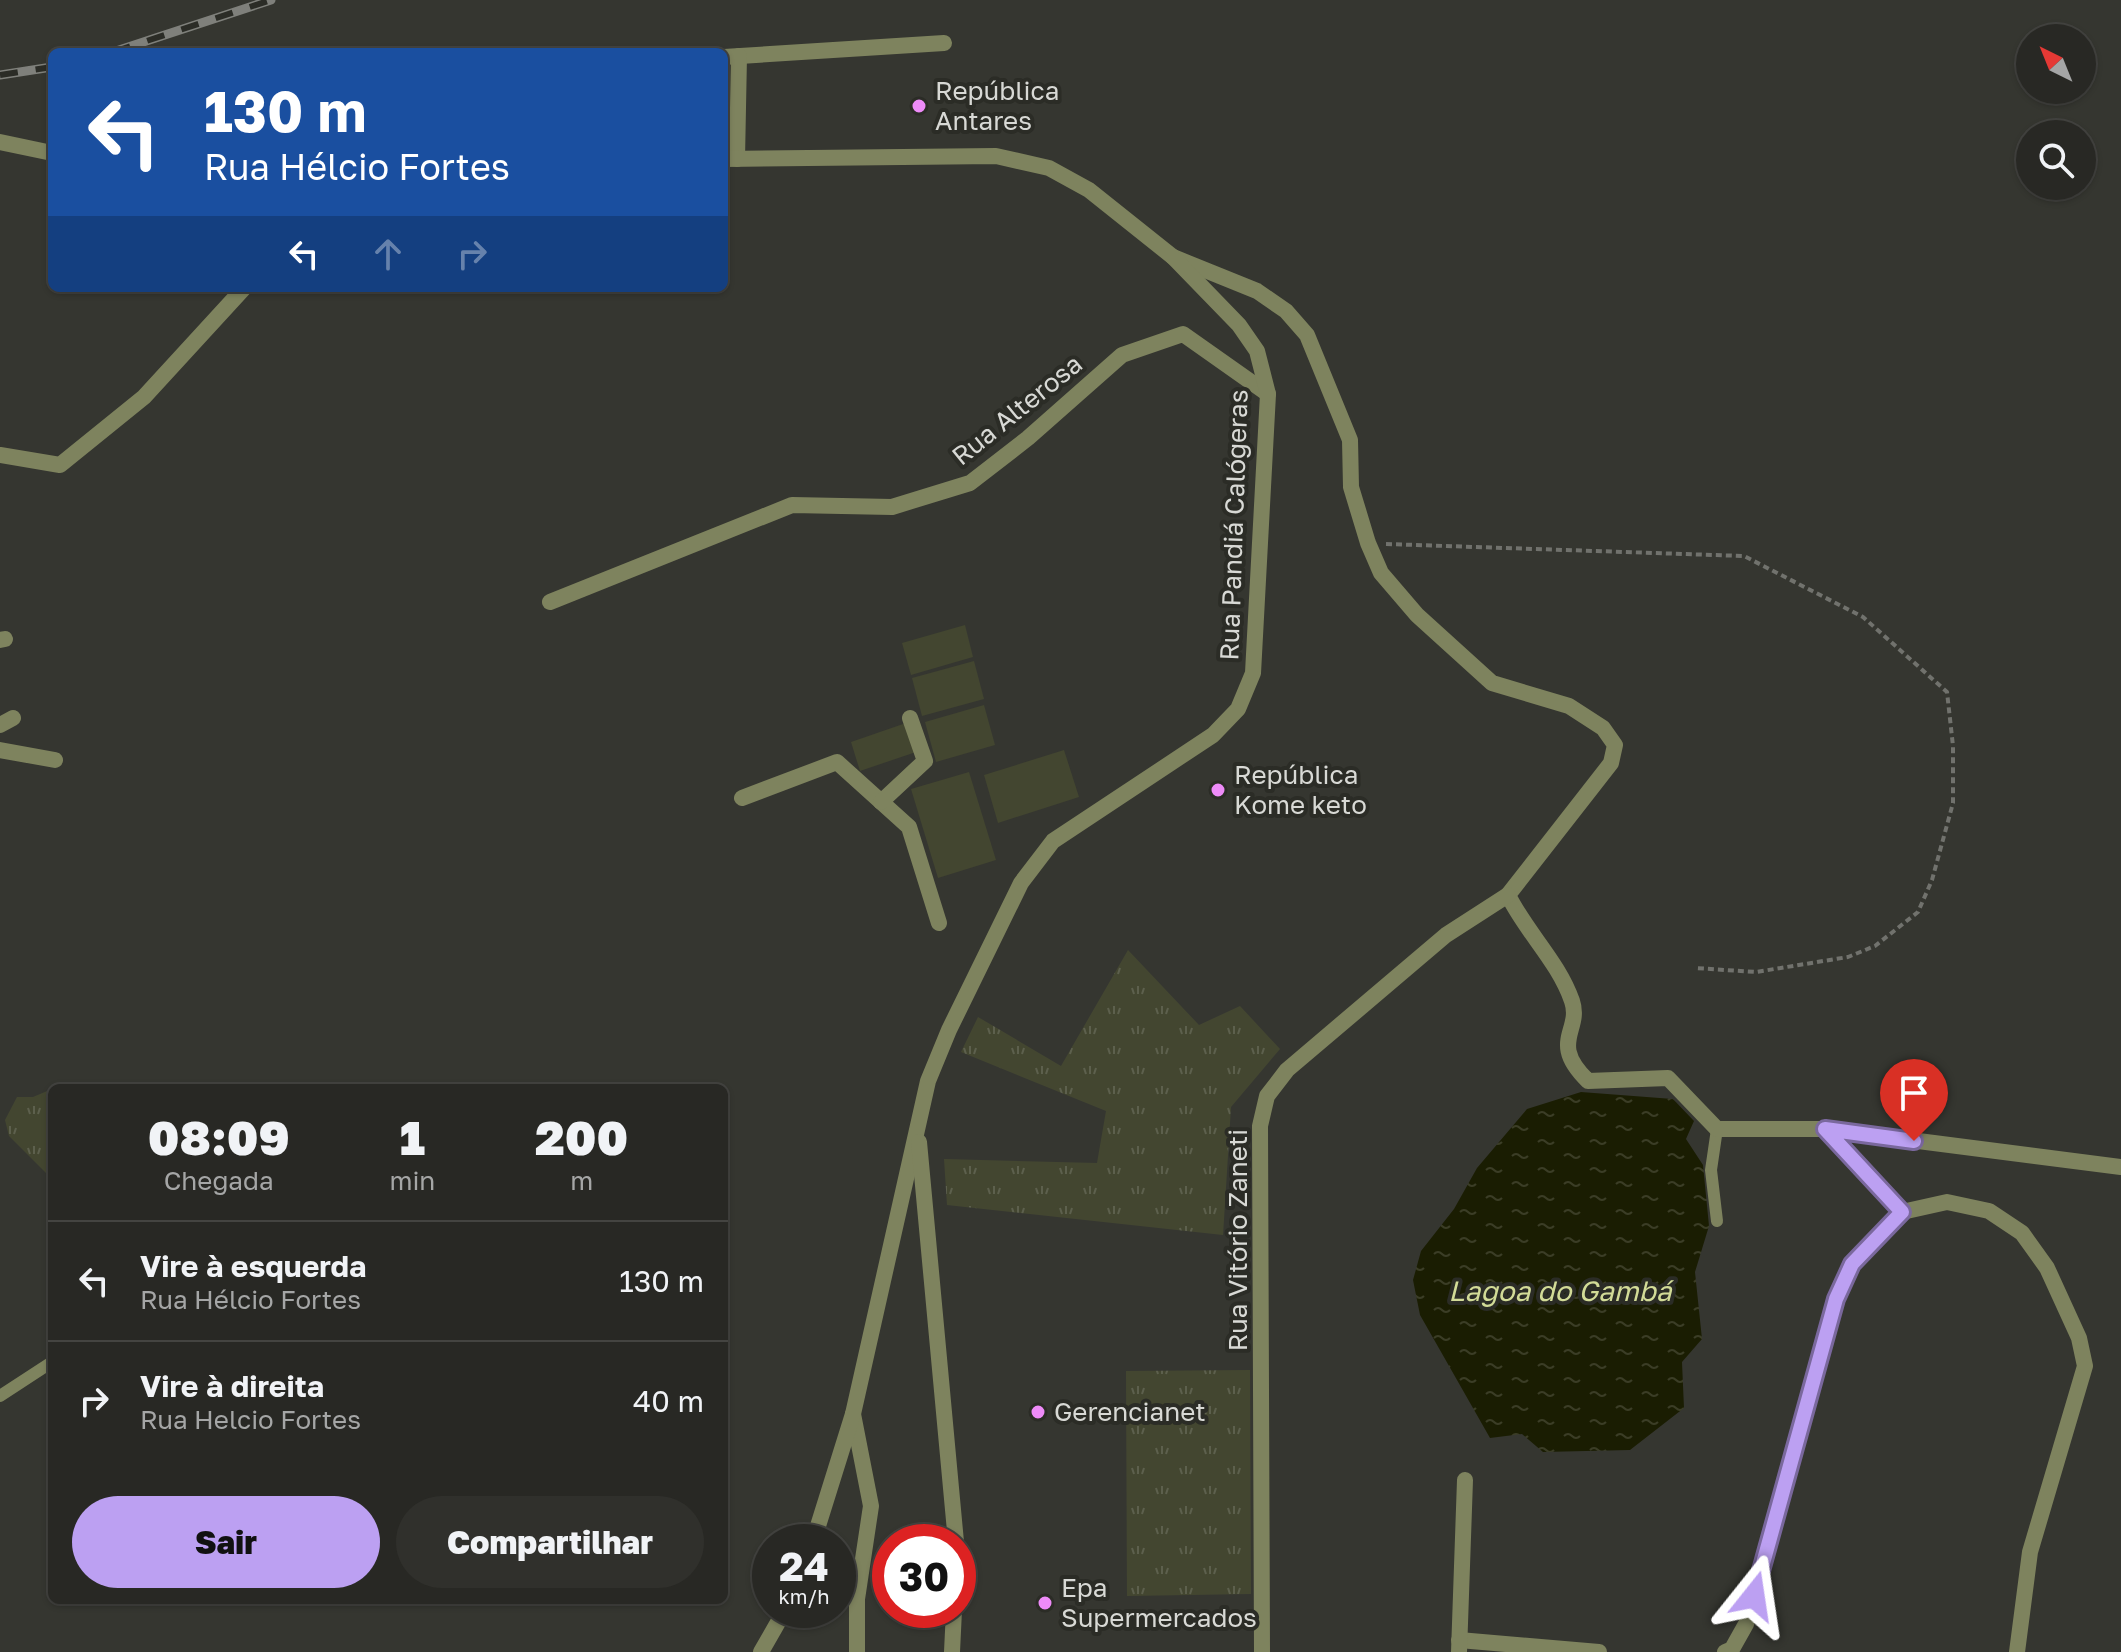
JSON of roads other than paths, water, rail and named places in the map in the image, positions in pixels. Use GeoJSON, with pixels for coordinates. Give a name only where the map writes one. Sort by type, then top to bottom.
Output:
{"type":"FeatureCollection","features":[{"type":"Feature","properties":{"kind":"street"},"geometry":{"type":"LineString","coordinates":[[731,159],[732,57],[944,43]]}},
{"type":"Feature","properties":{"kind":"street"},"geometry":{"type":"LineString","coordinates":[[0,142],[48,152]]}},
{"type":"Feature","properties":{"kind":"street","name":"Rua Pandiá Calógeras"},"geometry":{"type":"LineString","coordinates":[[731,159],[996,156],[1049,168],[1089,190],[1173,257],[1239,325],[1257,351],[1268,394],[1258,635],[1253,673],[1238,709],[1213,735],[1053,841],[1021,883],[949,1030],[928,1081],[853,1414],[819,1524]]}},
{"type":"Feature","properties":{"kind":"street","name":"Rua Vitório Zaneti"},"geometry":{"type":"LineString","coordinates":[[1173,257],[1257,291],[1286,311],[1307,335],[1350,440],[1351,487],[1368,543],[1381,573],[1417,615],[1492,683],[1569,706],[1603,728],[1615,745],[1611,763],[1508,895],[1446,935],[1287,1070],[1267,1096],[1260,1126],[1262,1652]]}},
{"type":"Feature","properties":{"kind":"street"},"geometry":{"type":"LineString","coordinates":[[0,455],[60,465],[144,397],[240,292]]}},
{"type":"Feature","properties":{"kind":"street","name":"Rua Alterosa"},"geometry":{"type":"LineString","coordinates":[[550,602],[792,505],[892,507],[970,483],[1028,438],[1122,355],[1183,334],[1268,394]]}},
{"type":"Feature","properties":{"kind":"street"},"geometry":{"type":"LineString","coordinates":[[881,802],[925,761],[910,718]]}},
{"type":"Feature","properties":{"kind":"street"},"geometry":{"type":"LineString","coordinates":[[0,750],[55,760]]}},
{"type":"Feature","properties":{"kind":"street"},"geometry":{"type":"LineString","coordinates":[[742,798],[837,762],[909,827],[939,923]]}},
{"type":"Feature","properties":{"kind":"street"},"geometry":{"type":"LineString","coordinates":[[1508,895],[1519,917],[1552,960],[1573,1005],[1566,1044],[1575,1068],[1588,1081],[1668,1078],[1717,1129],[1825,1129],[2121,1167]]}},
{"type":"Feature","properties":{"kind":"street"},"geometry":{"type":"LineString","coordinates":[[917,1129],[954,1524]]}},
{"type":"Feature","properties":{"kind":"street"},"geometry":{"type":"LineString","coordinates":[[1825,1129],[1902,1212]]}},
{"type":"Feature","properties":{"kind":"street"},"geometry":{"type":"LineString","coordinates":[[1725,1652],[1732,1649],[1746,1624],[1836,1299],[1852,1264],[1902,1212],[1947,1202],[1989,1211],[2022,1233],[2047,1268],[2079,1338],[2085,1366],[2030,1552],[2017,1652]]}},
{"type":"Feature","properties":{"kind":"street"},"geometry":{"type":"LineString","coordinates":[[853,1414],[871,1506],[857,1599],[857,1652]]}},
{"type":"Feature","properties":{"kind":"street"},"geometry":{"type":"LineString","coordinates":[[1465,1480],[1459,1646],[1599,1652]]}},
{"type":"Feature","properties":{"kind":"street"},"geometry":{"type":"LineString","coordinates":[[761,1652],[775,1628]]}},
{"type":"Feature","properties":{"kind":"street"},"geometry":{"type":"LineString","coordinates":[[952,1652],[953,1628]]}},
{"type":"Feature","properties":{"kind":"lane"},"geometry":{"type":"LineString","coordinates":[[1717,1129],[1711,1170],[1717,1221]]}},
{"type":"Feature","properties":{"kind":"lane"},"geometry":{"type":"LineString","coordinates":[[0,1396],[48,1365]]}},
{"type":"Feature","properties":{"kind":"water","name":"Lagoa do Gambá"},"geometry":{"type":"Polygon","coordinates":[[[1581,1092],[1673,1099],[1694,1121],[1686,1139],[1703,1165],[1709,1226],[1695,1272],[1702,1339],[1682,1362],[1684,1408],[1630,1450],[1543,1452],[1522,1434],[1490,1438],[1420,1315],[1413,1280],[1421,1251],[1454,1209],[1477,1168],[1527,1109],[1581,1092]]]}},
{"type":"Feature","properties":{"kind":"railway"},"geometry":{"type":"LineString","coordinates":[[125,48],[271,0]]}},
{"type":"Feature","properties":{"kind":"railway"},"geometry":{"type":"LineString","coordinates":[[0,75],[48,68]]}},
{"type":"Feature","properties":{"kind":"place","name":"República Antares"},"geometry":{"type":"Point","coordinates":[919,106]}},
{"type":"Feature","properties":{"kind":"place","name":"República Kome keto"},"geometry":{"type":"Point","coordinates":[1218,790]}},
{"type":"Feature","properties":{"kind":"place","name":"Gerencianet"},"geometry":{"type":"Point","coordinates":[1038,1412]}},
{"type":"Feature","properties":{"kind":"place","name":"Epa Supermercados"},"geometry":{"type":"Point","coordinates":[1045,1603]}}]}
